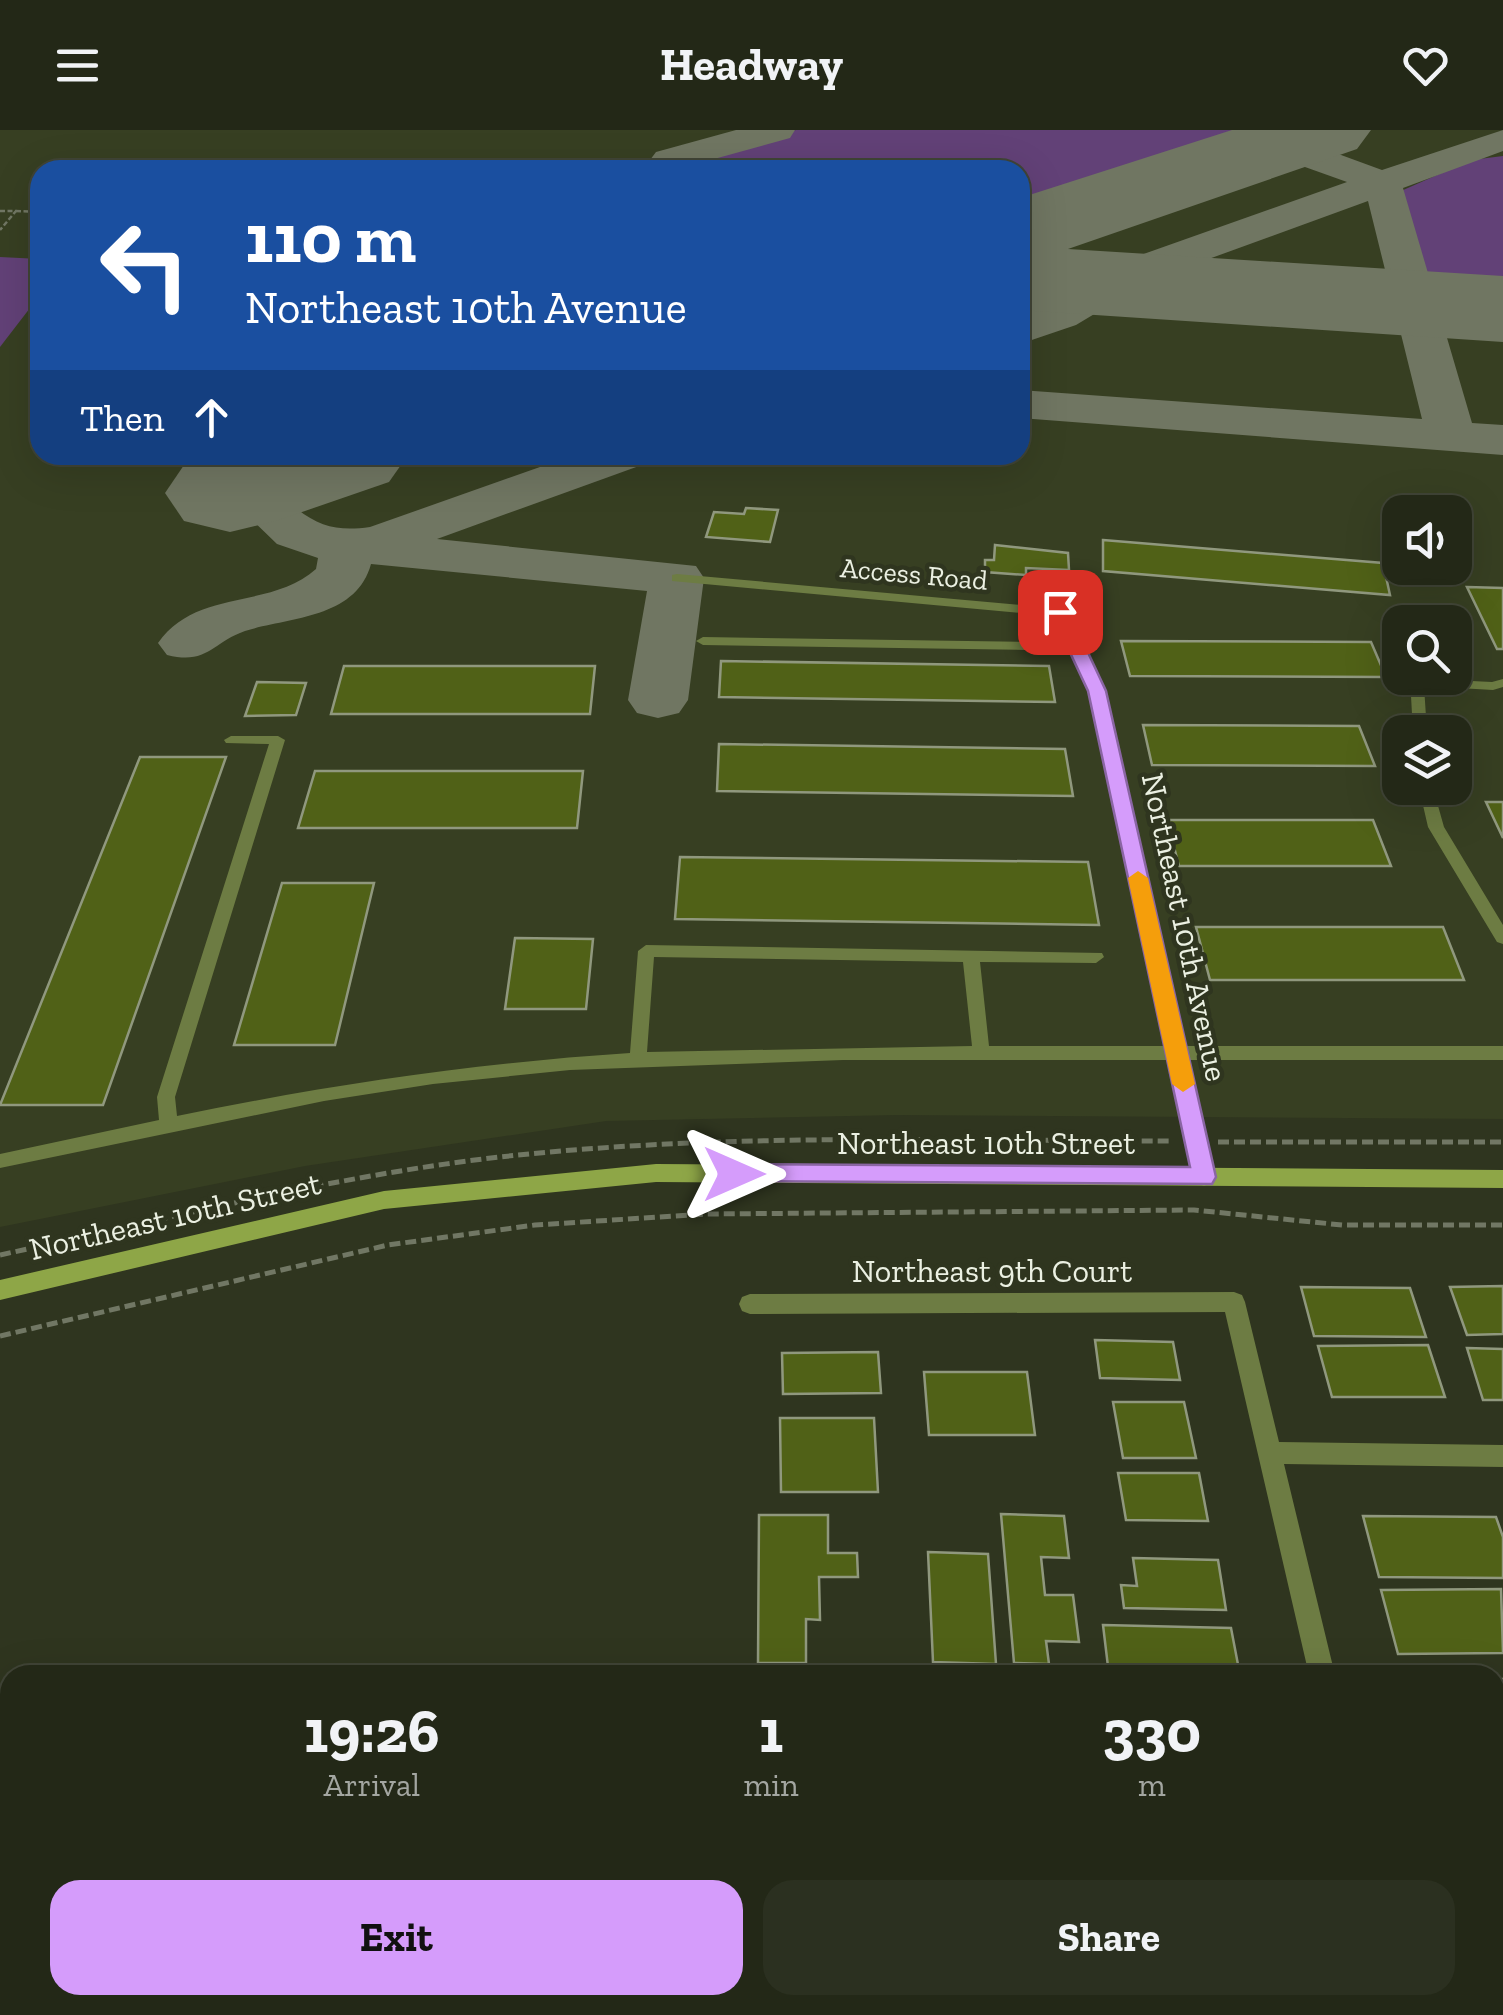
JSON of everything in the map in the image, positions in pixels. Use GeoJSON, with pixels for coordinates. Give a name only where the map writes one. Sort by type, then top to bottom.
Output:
{"type":"FeatureCollection","features":[{"type":"Feature","properties":{"kind":"street","name":"Access Road"},"geometry":{"type":"LineString","coordinates":[[676,578],[1060,612],[1097,691]]}},
{"type":"Feature","properties":{"kind":"street","name":"Northeast 10th Avenue"},"geometry":{"type":"LineString","coordinates":[[1097,691],[1204,1177]]}},
{"type":"Feature","properties":{"kind":"street","name":"Northeast 10th Street"},"geometry":{"type":"LineString","coordinates":[[0,1290],[384,1200],[636,1175],[1503,1179]]}},
{"type":"Feature","properties":{"kind":"street","name":"Northeast 9th Court"},"geometry":{"type":"LineString","coordinates":[[750,1304],[1234,1302],[1269,1453]]}},
{"type":"Feature","properties":{"kind":"street"},"geometry":{"type":"LineString","coordinates":[[1320,1665],[1269,1453],[1503,1456]]}},
{"type":"Feature","properties":{"kind":"lane"},"geometry":{"type":"LineString","coordinates":[[702,641],[1028,646],[1073,640]]}},
{"type":"Feature","properties":{"kind":"lane"},"geometry":{"type":"LineString","coordinates":[[1472,684],[1503,683]]}},
{"type":"Feature","properties":{"kind":"lane"},"geometry":{"type":"LineString","coordinates":[[169,1125],[166,1097],[278,740],[231,740]]}},
{"type":"Feature","properties":{"kind":"lane"},"geometry":{"type":"LineString","coordinates":[[1430,805],[1436,826],[1503,938]]}},
{"type":"Feature","properties":{"kind":"lane"},"geometry":{"type":"LineString","coordinates":[[638,1057],[647,932]]}},
{"type":"Feature","properties":{"kind":"lane"},"geometry":{"type":"LineString","coordinates":[[646,951],[1096,958]]}},
{"type":"Feature","properties":{"kind":"lane"},"geometry":{"type":"LineString","coordinates":[[971,956],[981,1054]]}},
{"type":"Feature","properties":{"kind":"lane"},"geometry":{"type":"LineString","coordinates":[[0,1161],[169,1125],[434,1077],[638,1057],[1503,1054]]}},
{"type":"Feature","properties":{"kind":"path"},"geometry":{"type":"LineString","coordinates":[[0,210],[30,212]]}},
{"type":"Feature","properties":{"kind":"path"},"geometry":{"type":"LineString","coordinates":[[0,230],[16,211]]}},
{"type":"Feature","properties":{"kind":"path"},"geometry":{"type":"LineString","coordinates":[[0,1336],[388,1244],[445,1234],[616,1218],[1194,1210],[1342,1224],[1503,1226]]}},
{"type":"Feature","properties":{"kind":"shaded area"},"geometry":{"type":"Polygon","coordinates":[[[0,130],[1503,130],[1503,1119],[897,1115],[606,1121],[305,1166],[0,1227],[0,130]]]}},
{"type":"Feature","properties":{"kind":"shaded area"},"geometry":{"type":"Polygon","coordinates":[[[796,130],[1242,130],[1030,198],[1030,160],[703,160],[711,154],[796,130]]]}},
{"type":"Feature","properties":{"kind":"shaded area"},"geometry":{"type":"Polygon","coordinates":[[[1503,156],[1503,291],[1447,286],[1426,275],[1401,191],[1471,160],[1503,156]]]}},
{"type":"Feature","properties":{"kind":"shaded area"},"geometry":{"type":"Polygon","coordinates":[[[0,257],[30,258],[30,308],[0,347],[0,257]]]}},
{"type":"Feature","properties":{"kind":"building"},"geometry":{"type":"Polygon","coordinates":[[[746,508],[778,510],[770,542],[706,537],[714,512],[744,514],[746,508]]]}},
{"type":"Feature","properties":{"kind":"building"},"geometry":{"type":"Polygon","coordinates":[[[1103,540],[1382,563],[1382,585],[1388,585],[1390,595],[1103,571],[1103,540]]]}},
{"type":"Feature","properties":{"kind":"building"},"geometry":{"type":"Polygon","coordinates":[[[995,545],[1068,553],[1069,570],[1026,568],[1026,575],[985,572],[985,560],[994,560],[995,545]]]}},
{"type":"Feature","properties":{"kind":"building"},"geometry":{"type":"Polygon","coordinates":[[[1467,587],[1503,588],[1503,649],[1497,649],[1467,587]]]}},
{"type":"Feature","properties":{"kind":"building"},"geometry":{"type":"Polygon","coordinates":[[[1121,641],[1371,642],[1382,668],[1382,677],[1130,676],[1121,641]]]}},
{"type":"Feature","properties":{"kind":"building"},"geometry":{"type":"Polygon","coordinates":[[[721,661],[1049,666],[1055,702],[719,697],[721,661]]]}},
{"type":"Feature","properties":{"kind":"building"},"geometry":{"type":"Polygon","coordinates":[[[344,666],[595,666],[590,714],[331,714],[344,666]]]}},
{"type":"Feature","properties":{"kind":"building"},"geometry":{"type":"Polygon","coordinates":[[[257,682],[306,683],[296,715],[245,716],[257,682]]]}},
{"type":"Feature","properties":{"kind":"building"},"geometry":{"type":"Polygon","coordinates":[[[1143,725],[1359,726],[1375,766],[1152,765],[1143,725]]]}},
{"type":"Feature","properties":{"kind":"building"},"geometry":{"type":"Polygon","coordinates":[[[719,744],[1065,749],[1073,796],[717,791],[719,744]]]}},
{"type":"Feature","properties":{"kind":"building"},"geometry":{"type":"Polygon","coordinates":[[[140,757],[226,757],[103,1105],[0,1105],[140,757]]]}},
{"type":"Feature","properties":{"kind":"building"},"geometry":{"type":"Polygon","coordinates":[[[315,771],[583,771],[577,828],[298,828],[315,771]]]}},
{"type":"Feature","properties":{"kind":"building"},"geometry":{"type":"Polygon","coordinates":[[[1486,802],[1503,802],[1503,838],[1486,802]]]}},
{"type":"Feature","properties":{"kind":"building"},"geometry":{"type":"Polygon","coordinates":[[[1167,820],[1373,820],[1391,866],[1179,866],[1167,820]]]}},
{"type":"Feature","properties":{"kind":"building"},"geometry":{"type":"Polygon","coordinates":[[[680,857],[1088,862],[1099,925],[675,919],[680,857]]]}},
{"type":"Feature","properties":{"kind":"building"},"geometry":{"type":"Polygon","coordinates":[[[282,883],[374,883],[335,1045],[234,1045],[282,883]]]}},
{"type":"Feature","properties":{"kind":"building"},"geometry":{"type":"Polygon","coordinates":[[[1196,927],[1443,927],[1464,980],[1210,980],[1196,927]]]}},
{"type":"Feature","properties":{"kind":"building"},"geometry":{"type":"Polygon","coordinates":[[[515,938],[593,939],[586,1009],[505,1009],[515,938]]]}},
{"type":"Feature","properties":{"kind":"building"},"geometry":{"type":"Polygon","coordinates":[[[1503,1286],[1503,1334],[1467,1335],[1450,1287],[1503,1286]]]}},
{"type":"Feature","properties":{"kind":"building"},"geometry":{"type":"Polygon","coordinates":[[[1301,1287],[1410,1288],[1426,1337],[1314,1336],[1301,1287]]]}},
{"type":"Feature","properties":{"kind":"building"},"geometry":{"type":"Polygon","coordinates":[[[1095,1340],[1173,1342],[1180,1380],[1100,1378],[1095,1340]]]}},
{"type":"Feature","properties":{"kind":"building"},"geometry":{"type":"Polygon","coordinates":[[[1428,1345],[1445,1397],[1332,1397],[1318,1346],[1428,1345]]]}},
{"type":"Feature","properties":{"kind":"building"},"geometry":{"type":"Polygon","coordinates":[[[1467,1348],[1503,1349],[1503,1400],[1483,1400],[1467,1348]]]}},
{"type":"Feature","properties":{"kind":"building"},"geometry":{"type":"Polygon","coordinates":[[[878,1352],[881,1393],[783,1394],[782,1353],[878,1352]]]}},
{"type":"Feature","properties":{"kind":"building"},"geometry":{"type":"Polygon","coordinates":[[[924,1372],[1027,1372],[1035,1435],[929,1435],[924,1372]]]}},
{"type":"Feature","properties":{"kind":"building"},"geometry":{"type":"Polygon","coordinates":[[[1113,1402],[1184,1402],[1196,1458],[1123,1458],[1113,1402]]]}},
{"type":"Feature","properties":{"kind":"building"},"geometry":{"type":"Polygon","coordinates":[[[780,1418],[874,1418],[878,1492],[781,1492],[780,1418]]]}},
{"type":"Feature","properties":{"kind":"building"},"geometry":{"type":"Polygon","coordinates":[[[1118,1473],[1199,1473],[1208,1521],[1126,1520],[1118,1473]]]}},
{"type":"Feature","properties":{"kind":"building"},"geometry":{"type":"Polygon","coordinates":[[[1001,1514],[1064,1516],[1069,1558],[1041,1557],[1045,1595],[1073,1595],[1079,1642],[1046,1641],[1049,1664],[1014,1663],[1001,1514]]]}},
{"type":"Feature","properties":{"kind":"building"},"geometry":{"type":"Polygon","coordinates":[[[759,1515],[828,1515],[828,1553],[857,1553],[858,1577],[819,1577],[820,1620],[806,1619],[806,1663],[758,1663],[759,1515]]]}},
{"type":"Feature","properties":{"kind":"building"},"geometry":{"type":"Polygon","coordinates":[[[1363,1516],[1496,1517],[1503,1537],[1503,1578],[1379,1577],[1363,1516]]]}},
{"type":"Feature","properties":{"kind":"building"},"geometry":{"type":"Polygon","coordinates":[[[928,1552],[988,1554],[996,1664],[933,1662],[928,1552]]]}},
{"type":"Feature","properties":{"kind":"building"},"geometry":{"type":"Polygon","coordinates":[[[1133,1558],[1218,1560],[1226,1610],[1124,1608],[1121,1585],[1137,1586],[1133,1558]]]}},
{"type":"Feature","properties":{"kind":"building"},"geometry":{"type":"Polygon","coordinates":[[[1501,1589],[1503,1653],[1398,1654],[1381,1590],[1501,1589]]]}},
{"type":"Feature","properties":{"kind":"building"},"geometry":{"type":"Polygon","coordinates":[[[1103,1625],[1231,1628],[1238,1665],[1108,1665],[1103,1625]]]}},
{"type":"Feature","properties":{"kind":"taxiway"},"geometry":{"type":"LineString","coordinates":[[669,160],[777,130]]}},
{"type":"Feature","properties":{"kind":"taxiway"},"geometry":{"type":"LineString","coordinates":[[1377,184],[1503,139]]}},
{"type":"Feature","properties":{"kind":"taxiway"},"geometry":{"type":"LineString","coordinates":[[1279,145],[1366,176],[1377,184]]}},
{"type":"Feature","properties":{"kind":"taxiway"},"geometry":{"type":"LineString","coordinates":[[1030,327],[1060,316],[1136,271],[1377,184]]}},
{"type":"Feature","properties":{"kind":"taxiway"},"geometry":{"type":"LineString","coordinates":[[1377,184],[1385,190],[1451,436]]}},
{"type":"Feature","properties":{"kind":"taxiway"},"geometry":{"type":"LineString","coordinates":[[1030,405],[1503,440]]}},
{"type":"Feature","properties":{"kind":"taxiway"},"geometry":{"type":"LineString","coordinates":[[304,469],[286,476],[270,493],[272,514],[309,539],[350,545],[381,541],[593,465]]}},
{"type":"Feature","properties":{"kind":"taxiway"},"geometry":{"type":"LineString","coordinates":[[187,643],[220,621],[286,605],[325,590],[341,574],[346,546],[677,578],[658,700]]}},
{"type":"Feature","properties":{"kind":"runway"},"geometry":{"type":"LineString","coordinates":[[1030,228],[1325,130]]}},
{"type":"Feature","properties":{"kind":"runway"},"geometry":{"type":"LineString","coordinates":[[1030,279],[1503,309]]}},
{"type":"Feature","properties":{"kind":"runway"},"geometry":{"type":"LineString","coordinates":[[230,493],[315,465]]}},
{"type":"Feature","properties":{"kind":"slow traffic"},"geometry":{"type":"LineString","coordinates":[[1138,878],[1183,1084]]}},
{"type":"Feature","properties":{"kind":"route"},"geometry":{"type":"LineString","coordinates":[[734,1174],[1204,1177],[1097,691],[1060,612]]}}]}
